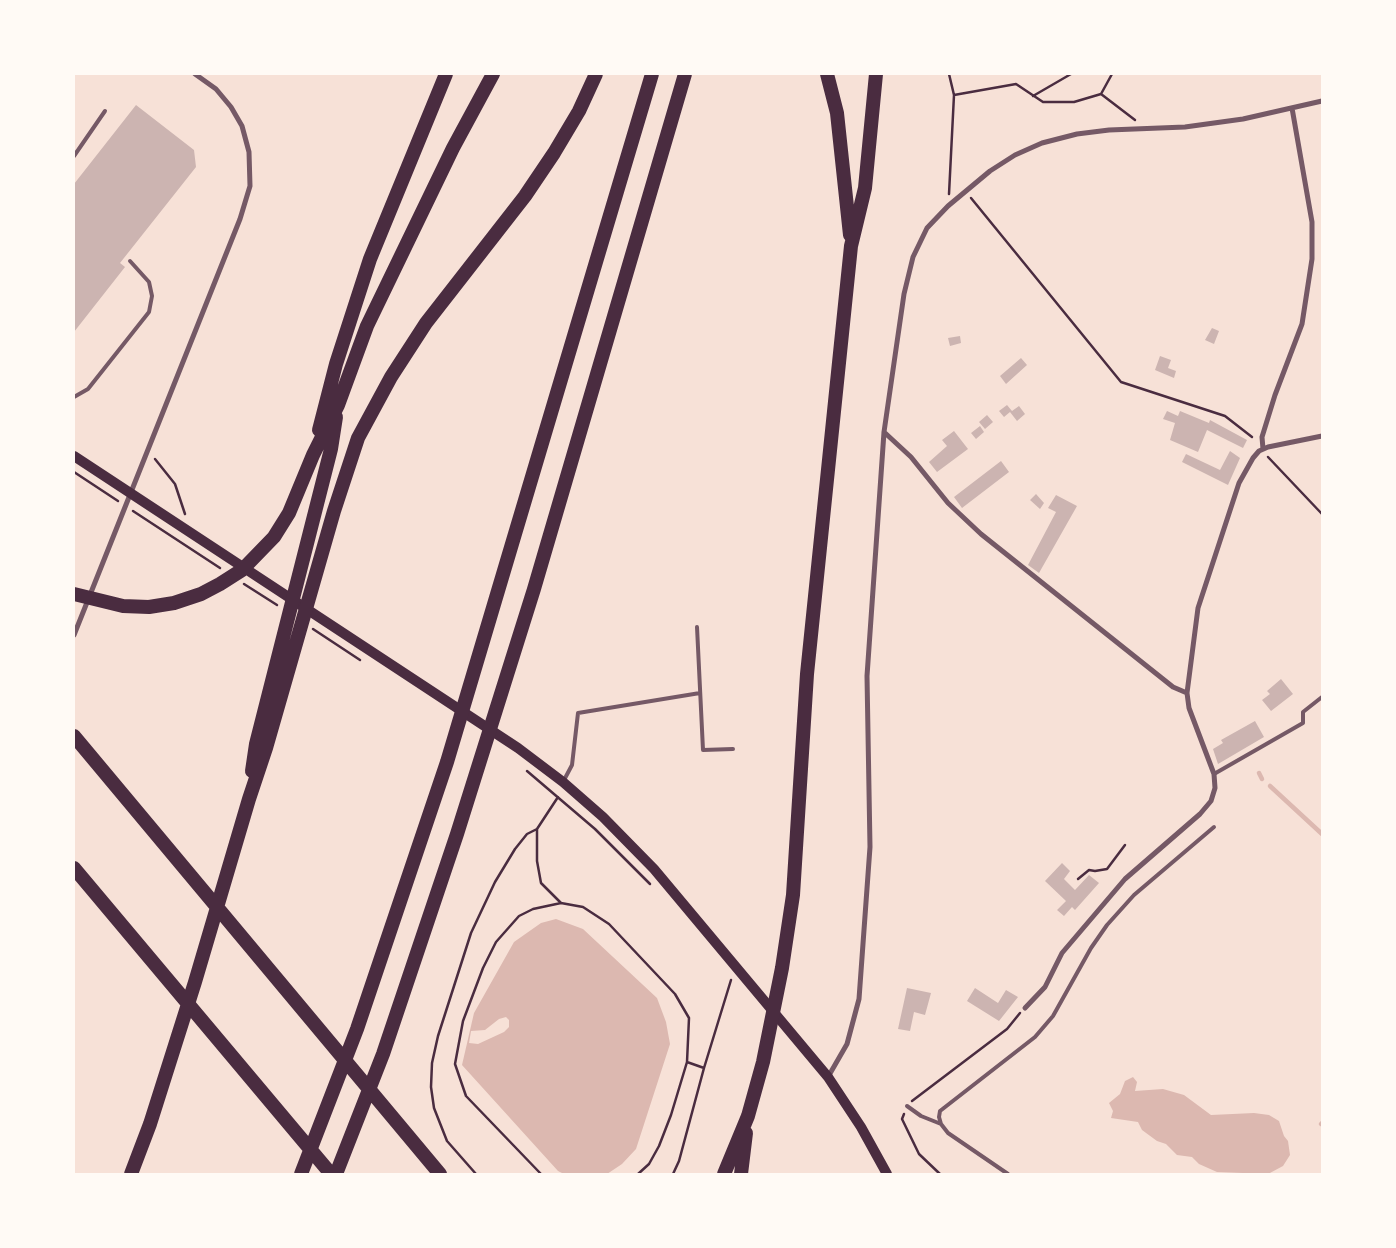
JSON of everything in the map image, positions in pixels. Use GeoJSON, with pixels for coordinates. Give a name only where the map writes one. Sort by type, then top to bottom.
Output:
{"type":"FeatureCollection","features":[{"type":"Feature","properties":{"kind":"highway"},"geometry":{"type":"LineString","coordinates":[[313,455],[336,364],[370,259],[446,74]]}},
{"type":"Feature","properties":{"kind":"highway"},"geometry":{"type":"LineString","coordinates":[[74,594],[123,606],[149,607],[201,594],[242,570],[274,537],[290,513],[313,455],[338,405],[367,326],[453,148],[493,74]]}},
{"type":"Feature","properties":{"kind":"highway"},"geometry":{"type":"LineString","coordinates":[[131,1174],[156,1105],[249,798],[266,748],[334,511],[358,438],[391,377],[426,323],[525,196],[554,153],[579,111],[596,74]]}},
{"type":"Feature","properties":{"kind":"highway"},"geometry":{"type":"LineString","coordinates":[[301,1174],[357,1029],[447,762],[652,74]]}},
{"type":"Feature","properties":{"kind":"highway"},"geometry":{"type":"LineString","coordinates":[[336,1174],[383,1054],[460,825],[534,589],[686,74]]}},
{"type":"Feature","properties":{"kind":"highway"},"geometry":{"type":"LineString","coordinates":[[827,74],[837,113],[851,246]]}},
{"type":"Feature","properties":{"kind":"highway"},"geometry":{"type":"LineString","coordinates":[[724,1174],[748,1116],[763,1062],[782,968],[793,895],[808,674],[851,246],[865,188],[876,74]]}},
{"type":"Feature","properties":{"kind":"highway"},"geometry":{"type":"LineString","coordinates":[[249,798],[256,744],[332,450],[338,405]]}},
{"type":"Feature","properties":{"kind":"highway"},"geometry":{"type":"LineString","coordinates":[[74,736],[440,1174]]}},
{"type":"Feature","properties":{"kind":"highway"},"geometry":{"type":"LineString","coordinates":[[74,868],[331,1174]]}},
{"type":"Feature","properties":{"kind":"highway"},"geometry":{"type":"LineString","coordinates":[[741,1174],[748,1116]]}},
{"type":"Feature","properties":{"kind":"main road"},"geometry":{"type":"LineString","coordinates":[[74,456],[518,748],[563,782],[604,817],[654,869],[743,973],[828,1077],[862,1127],[887,1174]]}},
{"type":"Feature","properties":{"kind":"street"},"geometry":{"type":"LineString","coordinates":[[74,636],[240,219],[250,186],[249,152],[242,126],[220,93],[195,74]]}},
{"type":"Feature","properties":{"kind":"street"},"geometry":{"type":"LineString","coordinates":[[828,1077],[840,1058],[851,1034],[860,985],[870,847],[867,676],[884,432],[903,302],[913,257],[928,228],[965,190],[1014,156],[1042,143],[1101,131],[1195,126],[1243,119],[1322,101]]}},
{"type":"Feature","properties":{"kind":"street"},"geometry":{"type":"LineString","coordinates":[[1263,449],[1262,437],[1275,395],[1302,324],[1312,259],[1312,222],[1292,108]]}},
{"type":"Feature","properties":{"kind":"street"},"geometry":{"type":"LineString","coordinates":[[884,432],[911,457],[948,503],[981,534],[1173,687],[1187,693]]}},
{"type":"Feature","properties":{"kind":"street"},"geometry":{"type":"LineString","coordinates":[[1024,1008],[1045,987],[1062,953],[1125,879],[1205,809],[1213,796],[1214,774],[1190,708],[1187,693],[1198,608],[1239,483],[1253,458],[1263,449],[1322,436]]}},
{"type":"Feature","properties":{"kind":"lane"},"geometry":{"type":"LineString","coordinates":[[74,156],[106,111]]}},
{"type":"Feature","properties":{"kind":"lane"},"geometry":{"type":"LineString","coordinates":[[74,397],[88,389],[149,312],[152,296],[149,282],[130,261]]}},
{"type":"Feature","properties":{"kind":"lane"},"geometry":{"type":"LineString","coordinates":[[697,627],[704,750],[733,749]]}},
{"type":"Feature","properties":{"kind":"lane"},"geometry":{"type":"LineString","coordinates":[[563,782],[572,765],[578,713],[700,693]]}},
{"type":"Feature","properties":{"kind":"lane"},"geometry":{"type":"LineString","coordinates":[[1214,774],[1303,723],[1303,712],[1322,697]]}},
{"type":"Feature","properties":{"kind":"lane"},"geometry":{"type":"LineString","coordinates":[[1008,1174],[948,1133],[938,1116],[940,1110],[1024,1046],[1053,1016],[1091,948],[1114,917],[1134,896],[1214,828]]}},
{"type":"Feature","properties":{"kind":"lane"},"geometry":{"type":"LineString","coordinates":[[907,1106],[922,1116],[941,1124]]}},
{"type":"Feature","properties":{"kind":"path"},"geometry":{"type":"LineString","coordinates":[[948,206],[954,95],[949,74]]}},
{"type":"Feature","properties":{"kind":"path"},"geometry":{"type":"LineString","coordinates":[[1033,96],[1071,74]]}},
{"type":"Feature","properties":{"kind":"path"},"geometry":{"type":"LineString","coordinates":[[954,95],[1016,84],[1044,102],[1074,102],[1100,94],[1112,74]]}},
{"type":"Feature","properties":{"kind":"path"},"geometry":{"type":"LineString","coordinates":[[1100,94],[1146,129]]}},
{"type":"Feature","properties":{"kind":"path"},"geometry":{"type":"LineString","coordinates":[[965,190],[1121,382],[1225,416],[1249,434],[1322,514]]}},
{"type":"Feature","properties":{"kind":"path"},"geometry":{"type":"LineString","coordinates":[[147,451],[168,473],[175,484],[184,510],[187,530]]}},
{"type":"Feature","properties":{"kind":"path"},"geometry":{"type":"LineString","coordinates":[[181,542],[221,569]]}},
{"type":"Feature","properties":{"kind":"path"},"geometry":{"type":"LineString","coordinates":[[238,580],[278,606]]}},
{"type":"Feature","properties":{"kind":"path"},"geometry":{"type":"LineString","coordinates":[[310,628],[343,649]]}},
{"type":"Feature","properties":{"kind":"path"},"geometry":{"type":"LineString","coordinates":[[539,781],[595,829],[650,884]]}},
{"type":"Feature","properties":{"kind":"path"},"geometry":{"type":"LineString","coordinates":[[476,1174],[447,1141],[441,1129],[433,1101],[432,1063],[438,1036],[471,932],[495,882],[515,849],[527,834],[537,829],[558,797]]}},
{"type":"Feature","properties":{"kind":"path"},"geometry":{"type":"LineString","coordinates":[[537,829],[537,860],[541,883],[562,903]]}},
{"type":"Feature","properties":{"kind":"path"},"geometry":{"type":"LineString","coordinates":[[1078,879],[1089,870],[1106,869],[1125,845]]}},
{"type":"Feature","properties":{"kind":"path"},"geometry":{"type":"LineString","coordinates":[[541,1174],[466,1096],[455,1064],[463,1021],[483,968],[496,942],[519,916],[533,909],[562,903],[583,907],[609,924],[675,994],[689,1018],[687,1062],[671,1115],[659,1146],[649,1164],[638,1174]]}},
{"type":"Feature","properties":{"kind":"path"},"geometry":{"type":"LineString","coordinates":[[725,973],[737,987]]}},
{"type":"Feature","properties":{"kind":"path"},"geometry":{"type":"LineString","coordinates":[[673,1174],[682,1152],[704,1068],[731,980]]}},
{"type":"Feature","properties":{"kind":"path"},"geometry":{"type":"LineString","coordinates":[[940,1174],[918,1154],[902,1119],[907,1106],[1007,1028],[1024,1008]]}},
{"type":"Feature","properties":{"kind":"path"},"geometry":{"type":"LineString","coordinates":[[687,1062],[704,1068]]}},
{"type":"Feature","properties":{"kind":"shaded area"},"geometry":{"type":"Polygon","coordinates":[[[556,919],[583,929],[657,998],[666,1022],[670,1044],[636,1149],[622,1164],[607,1174],[564,1174],[558,1171],[462,1065],[474,1013],[514,942],[541,923],[556,919]],[[506,1017],[499,1019],[485,1030],[471,1031],[469,1043],[478,1044],[504,1032],[509,1027],[509,1020],[506,1017]]]}},
{"type":"Feature","properties":{"kind":"shaded area"},"geometry":{"type":"Polygon","coordinates":[[[1133,1077],[1137,1082],[1135,1091],[1163,1089],[1184,1095],[1211,1115],[1254,1113],[1269,1115],[1279,1121],[1284,1136],[1288,1141],[1290,1155],[1283,1166],[1268,1174],[1217,1172],[1199,1164],[1192,1157],[1177,1155],[1166,1144],[1157,1141],[1142,1130],[1138,1122],[1111,1118],[1113,1111],[1109,1103],[1120,1094],[1125,1081],[1133,1077]]]}},
{"type":"Feature","properties":{"kind":"building"},"geometry":{"type":"Polygon","coordinates":[[[136,105],[194,150],[196,167],[120,263],[125,267],[74,332],[74,184],[136,105]]]}},
{"type":"Feature","properties":{"kind":"building"},"geometry":{"type":"Polygon","coordinates":[[[1212,328],[1219,331],[1214,344],[1205,340],[1212,328]]]}},
{"type":"Feature","properties":{"kind":"building"},"geometry":{"type":"Polygon","coordinates":[[[960,336],[961,343],[950,346],[948,338],[960,336]]]}},
{"type":"Feature","properties":{"kind":"building"},"geometry":{"type":"Polygon","coordinates":[[[1160,356],[1171,360],[1168,368],[1176,371],[1174,378],[1155,370],[1160,356]]]}},
{"type":"Feature","properties":{"kind":"building"},"geometry":{"type":"Polygon","coordinates":[[[1021,358],[1027,365],[1006,384],[1000,376],[1021,358]]]}},
{"type":"Feature","properties":{"kind":"building"},"geometry":{"type":"Polygon","coordinates":[[[1007,405],[1012,411],[1019,406],[1025,414],[1017,421],[1010,412],[1004,417],[999,411],[1007,405]]]}},
{"type":"Feature","properties":{"kind":"building"},"geometry":{"type":"Polygon","coordinates":[[[1167,411],[1178,416],[1180,411],[1209,423],[1210,420],[1247,440],[1243,448],[1207,430],[1198,452],[1170,440],[1175,423],[1163,419],[1167,411]]]}},
{"type":"Feature","properties":{"kind":"building"},"geometry":{"type":"Polygon","coordinates":[[[987,415],[993,422],[985,429],[979,422],[987,415]]]}},
{"type":"Feature","properties":{"kind":"building"},"geometry":{"type":"Polygon","coordinates":[[[980,426],[984,432],[976,439],[971,433],[980,426]]]}},
{"type":"Feature","properties":{"kind":"building"},"geometry":{"type":"Polygon","coordinates":[[[954,431],[968,449],[937,472],[929,462],[947,446],[942,440],[954,431]]]}},
{"type":"Feature","properties":{"kind":"building"},"geometry":{"type":"Polygon","coordinates":[[[1230,451],[1240,458],[1228,485],[1182,462],[1186,454],[1220,470],[1230,451]]]}},
{"type":"Feature","properties":{"kind":"building"},"geometry":{"type":"Polygon","coordinates":[[[1001,461],[1009,472],[962,508],[954,497],[1001,461]]]}},
{"type":"Feature","properties":{"kind":"building"},"geometry":{"type":"Polygon","coordinates":[[[1036,494],[1044,503],[1040,509],[1030,500],[1036,494]]]}},
{"type":"Feature","properties":{"kind":"building"},"geometry":{"type":"Polygon","coordinates":[[[1056,495],[1077,506],[1039,573],[1028,565],[1056,512],[1048,508],[1056,495]]]}},
{"type":"Feature","properties":{"kind":"building"},"geometry":{"type":"Polygon","coordinates":[[[1281,679],[1293,694],[1271,711],[1262,700],[1270,694],[1267,691],[1281,679]]]}},
{"type":"Feature","properties":{"kind":"building"},"geometry":{"type":"Polygon","coordinates":[[[1255,721],[1264,737],[1218,764],[1213,749],[1223,743],[1221,740],[1255,721]]]}},
{"type":"Feature","properties":{"kind":"building"},"geometry":{"type":"Polygon","coordinates":[[[1062,863],[1070,871],[1064,879],[1075,890],[1089,875],[1099,883],[1075,910],[1072,907],[1064,916],[1057,910],[1066,901],[1045,881],[1062,863]]]}},
{"type":"Feature","properties":{"kind":"building"},"geometry":{"type":"Polygon","coordinates":[[[907,988],[931,993],[925,1015],[914,1012],[910,1031],[898,1029],[907,988]]]}},
{"type":"Feature","properties":{"kind":"building"},"geometry":{"type":"Polygon","coordinates":[[[975,988],[998,1003],[1006,990],[1018,997],[999,1021],[967,1001],[975,988]]]}},
{"type":"Feature","properties":{"kind":"waterway"},"geometry":{"type":"LineString","coordinates":[[1259,773],[1262,779]]}},
{"type":"Feature","properties":{"kind":"waterway"},"geometry":{"type":"LineString","coordinates":[[1270,786],[1322,834]]}}]}
